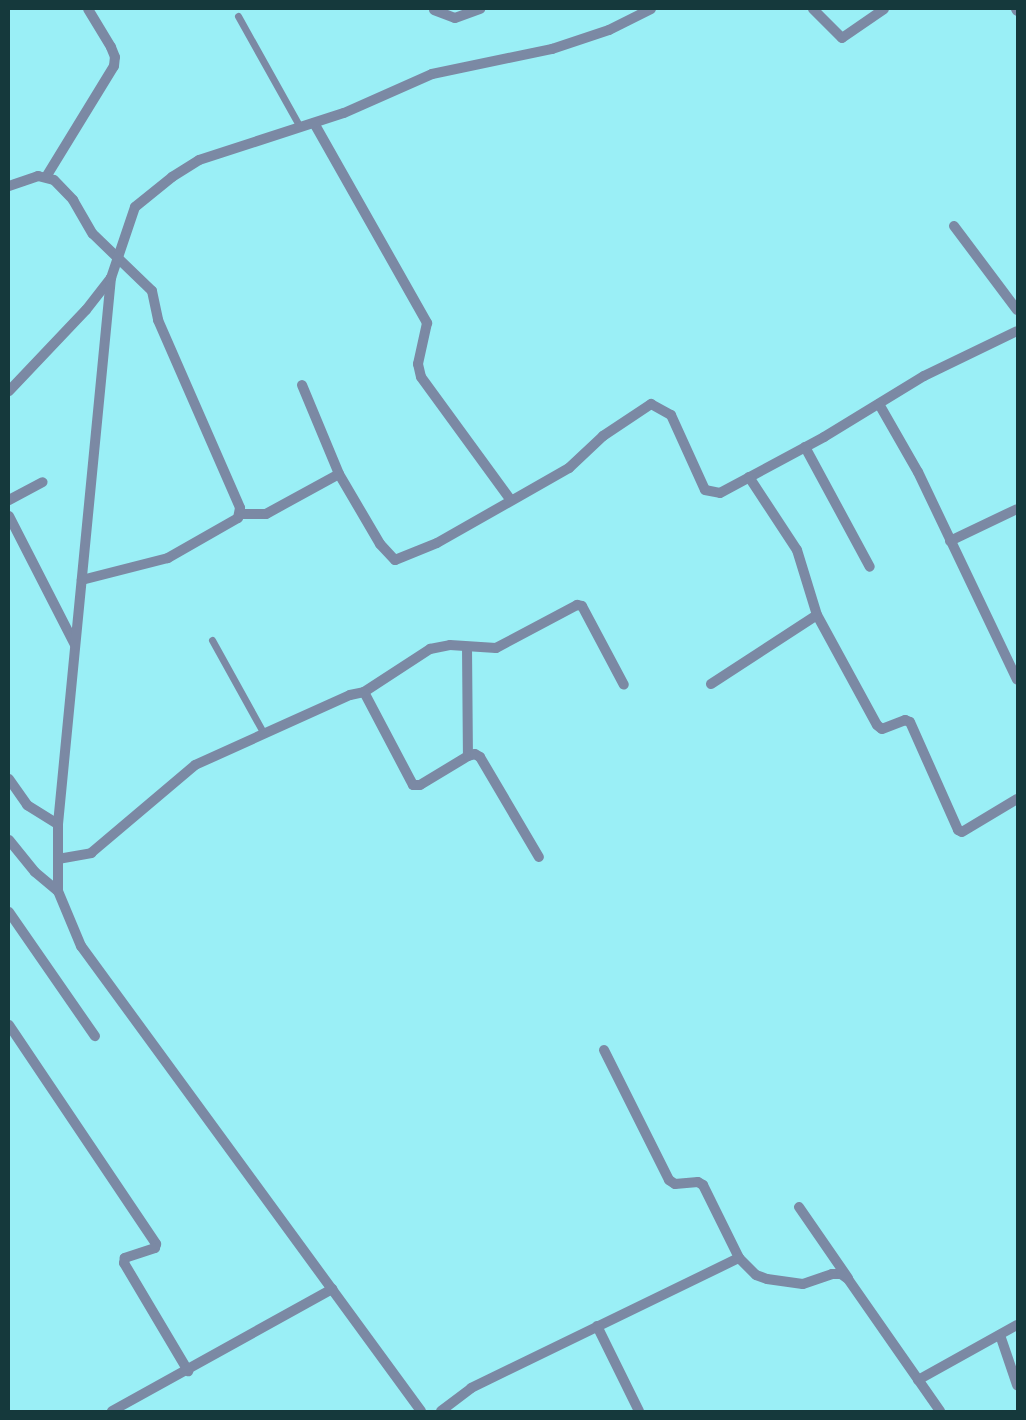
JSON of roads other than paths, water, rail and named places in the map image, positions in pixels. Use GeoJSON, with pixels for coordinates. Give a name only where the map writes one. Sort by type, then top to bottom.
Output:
{"type":"FeatureCollection","features":[{"type":"Feature","properties":{"kind":"street"},"geometry":{"type":"LineString","coordinates":[[46,176],[114,66],[111,47],[88,9]]}},
{"type":"Feature","properties":{"kind":"street"},"geometry":{"type":"LineString","coordinates":[[434,10],[455,18],[480,9]]}},
{"type":"Feature","properties":{"kind":"street"},"geometry":{"type":"LineString","coordinates":[[421,1411],[81,946],[58,891],[58,824],[111,278],[135,207],[172,177],[199,160],[314,122],[432,74],[552,48],[609,30],[651,9]]}},
{"type":"Feature","properties":{"kind":"street"},"geometry":{"type":"LineString","coordinates":[[813,9],[842,38],[884,9]]}},
{"type":"Feature","properties":{"kind":"street"},"geometry":{"type":"LineString","coordinates":[[314,122],[427,323],[418,364],[421,377],[510,499]]}},
{"type":"Feature","properties":{"kind":"street"},"geometry":{"type":"LineString","coordinates":[[9,186],[28,178],[46,176],[65,189],[90,230],[152,291],[158,320],[240,514]]}},
{"type":"Feature","properties":{"kind":"street"},"geometry":{"type":"LineString","coordinates":[[954,226],[1017,310]]}},
{"type":"Feature","properties":{"kind":"street"},"geometry":{"type":"LineString","coordinates":[[9,391],[86,310],[111,278]]}},
{"type":"Feature","properties":{"kind":"street"},"geometry":{"type":"LineString","coordinates":[[302,385],[339,474],[380,544],[395,560],[437,544],[510,499],[569,468],[603,436],[651,404],[671,415],[705,490],[720,493],[806,446],[924,376],[1017,331]]}},
{"type":"Feature","properties":{"kind":"street"},"geometry":{"type":"LineString","coordinates":[[879,404],[918,472],[1017,680]]}},
{"type":"Feature","properties":{"kind":"street"},"geometry":{"type":"LineString","coordinates":[[806,446],[870,567]]}},
{"type":"Feature","properties":{"kind":"street"},"geometry":{"type":"LineString","coordinates":[[240,514],[266,514],[339,474]]}},
{"type":"Feature","properties":{"kind":"street"},"geometry":{"type":"LineString","coordinates":[[749,477],[796,550],[817,615],[879,728],[905,720],[910,722],[960,832],[1017,799]]}},
{"type":"Feature","properties":{"kind":"street"},"geometry":{"type":"LineString","coordinates":[[9,500],[43,482]]}},
{"type":"Feature","properties":{"kind":"street"},"geometry":{"type":"LineString","coordinates":[[950,541],[1017,509]]}},
{"type":"Feature","properties":{"kind":"street"},"geometry":{"type":"LineString","coordinates":[[82,580],[168,558],[238,518],[240,514]]}},
{"type":"Feature","properties":{"kind":"street"},"geometry":{"type":"LineString","coordinates":[[9,516],[75,645]]}},
{"type":"Feature","properties":{"kind":"street"},"geometry":{"type":"LineString","coordinates":[[58,859],[92,852],[195,765],[350,695],[364,692],[430,649],[440,646],[496,648],[577,605],[582,606],[624,685]]}},
{"type":"Feature","properties":{"kind":"street"},"geometry":{"type":"LineString","coordinates":[[711,684],[817,615]]}},
{"type":"Feature","properties":{"kind":"street"},"geometry":{"type":"LineString","coordinates":[[467,647],[468,756]]}},
{"type":"Feature","properties":{"kind":"street"},"geometry":{"type":"LineString","coordinates":[[364,692],[413,785],[420,785],[468,756],[474,754],[480,757],[539,857]]}},
{"type":"Feature","properties":{"kind":"street"},"geometry":{"type":"LineString","coordinates":[[9,779],[26,805],[58,824]]}},
{"type":"Feature","properties":{"kind":"street"},"geometry":{"type":"LineString","coordinates":[[9,840],[34,872],[58,891]]}},
{"type":"Feature","properties":{"kind":"street"},"geometry":{"type":"LineString","coordinates":[[9,912],[95,1036]]}},
{"type":"Feature","properties":{"kind":"street"},"geometry":{"type":"LineString","coordinates":[[9,1025],[156,1244],[155,1248],[125,1258],[124,1263],[188,1371]]}},
{"type":"Feature","properties":{"kind":"street"},"geometry":{"type":"LineString","coordinates":[[604,1050],[669,1180],[675,1184],[698,1182],[703,1185],[739,1258],[756,1274],[767,1279],[803,1284],[832,1274],[842,1274],[848,1279]]}},
{"type":"Feature","properties":{"kind":"street"},"geometry":{"type":"LineString","coordinates":[[799,1207],[940,1411]]}},
{"type":"Feature","properties":{"kind":"street"},"geometry":{"type":"LineString","coordinates":[[441,1411],[471,1388],[739,1258]]}},
{"type":"Feature","properties":{"kind":"street"},"geometry":{"type":"LineString","coordinates":[[112,1411],[188,1371],[332,1289]]}},
{"type":"Feature","properties":{"kind":"street"},"geometry":{"type":"LineString","coordinates":[[918,1380],[1017,1325]]}},
{"type":"Feature","properties":{"kind":"street"},"geometry":{"type":"LineString","coordinates":[[598,1326],[639,1411]]}},
{"type":"Feature","properties":{"kind":"street"},"geometry":{"type":"LineString","coordinates":[[1000,1335],[1017,1385]]}},
{"type":"Feature","properties":{"kind":"lane"},"geometry":{"type":"LineString","coordinates":[[238,16],[300,127]]}},
{"type":"Feature","properties":{"kind":"lane"},"geometry":{"type":"LineString","coordinates":[[212,640],[264,734]]}}]}
